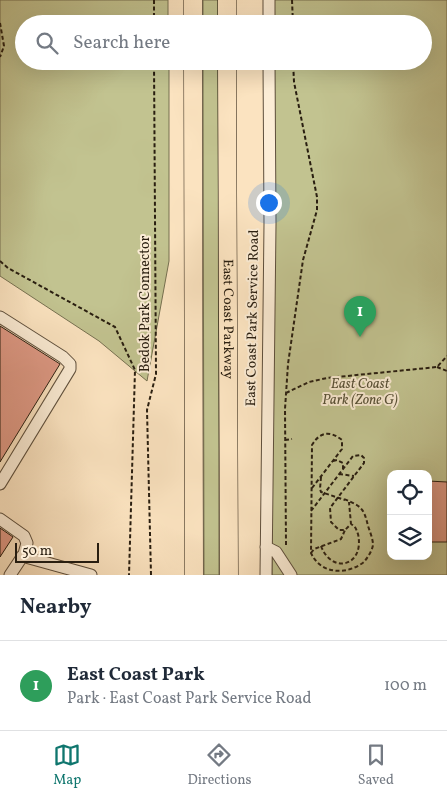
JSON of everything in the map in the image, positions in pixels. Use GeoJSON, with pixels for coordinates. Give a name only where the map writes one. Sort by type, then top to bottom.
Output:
{"type":"FeatureCollection","features":[{"type":"Feature","properties":{"kind":"highway"},"geometry":{"type":"LineString","coordinates":[[193,0],[193,15]]}},
{"type":"Feature","properties":{"kind":"highway"},"geometry":{"type":"LineString","coordinates":[[227,0],[227,15]]}},
{"type":"Feature","properties":{"kind":"highway"},"geometry":{"type":"LineString","coordinates":[[193,70],[194,575]]}},
{"type":"Feature","properties":{"kind":"highway","name":"East Coast Parkway"},"geometry":{"type":"LineString","coordinates":[[227,70],[229,575]]}},
{"type":"Feature","properties":{"kind":"street"},"geometry":{"type":"LineString","coordinates":[[269,0],[269,15]]}},
{"type":"Feature","properties":{"kind":"street","name":"East Coast Park Service Road"},"geometry":{"type":"LineString","coordinates":[[266,575],[270,224],[269,70]]}},
{"type":"Feature","properties":{"kind":"street"},"geometry":{"type":"LineString","coordinates":[[0,317],[63,357],[70,364],[70,369],[0,484]]}},
{"type":"Feature","properties":{"kind":"street"},"geometry":{"type":"LineString","coordinates":[[0,519],[24,536],[27,543],[22,556],[10,575]]}},
{"type":"Feature","properties":{"kind":"street"},"geometry":{"type":"LineString","coordinates":[[266,547],[276,552],[289,571]]}},
{"type":"Feature","properties":{"kind":"street"},"geometry":{"type":"LineString","coordinates":[[22,556],[91,575]]}},
{"type":"Feature","properties":{"kind":"path"},"geometry":{"type":"LineString","coordinates":[[154,0],[154,15]]}},
{"type":"Feature","properties":{"kind":"path"},"geometry":{"type":"LineString","coordinates":[[292,0],[293,15]]}},
{"type":"Feature","properties":{"kind":"path"},"geometry":{"type":"LineString","coordinates":[[0,23],[4,46],[0,57]]}},
{"type":"Feature","properties":{"kind":"path","name":"Bedok Park Connector"},"geometry":{"type":"LineString","coordinates":[[151,575],[147,410],[156,374],[154,70]]}},
{"type":"Feature","properties":{"kind":"path"},"geometry":{"type":"LineString","coordinates":[[289,571],[286,440],[288,364],[303,260],[317,210],[293,70]]}},
{"type":"Feature","properties":{"kind":"path"},"geometry":{"type":"LineString","coordinates":[[0,261],[15,272],[115,327],[135,370],[129,575]]}},
{"type":"Feature","properties":{"kind":"path"},"geometry":{"type":"LineString","coordinates":[[437,367],[447,356]]}},
{"type":"Feature","properties":{"kind":"path"},"geometry":{"type":"LineString","coordinates":[[286,393],[308,382],[327,378],[437,367],[447,371]]}},
{"type":"Feature","properties":{"kind":"path"},"geometry":{"type":"LineString","coordinates":[[312,488],[338,453],[342,449],[342,440],[336,436],[325,434],[318,436],[312,445],[311,553],[324,570],[341,574],[352,572],[368,557],[373,543],[365,514],[362,508],[356,504],[321,492],[322,475]]}},
{"type":"Feature","properties":{"kind":"path"},"geometry":{"type":"LineString","coordinates":[[286,440],[292,439]]}},
{"type":"Feature","properties":{"kind":"path"},"geometry":{"type":"LineString","coordinates":[[338,453],[340,461]]}},
{"type":"Feature","properties":{"kind":"path"},"geometry":{"type":"LineString","coordinates":[[312,512],[349,462],[356,454],[361,455],[364,458],[364,462],[329,512],[331,522],[339,530],[345,530]]}},
{"type":"Feature","properties":{"kind":"path"},"geometry":{"type":"LineString","coordinates":[[332,461],[349,462]]}},
{"type":"Feature","properties":{"kind":"path"},"geometry":{"type":"LineString","coordinates":[[343,463],[343,470]]}},
{"type":"Feature","properties":{"kind":"path"},"geometry":{"type":"LineString","coordinates":[[340,474],[354,476]]}},
{"type":"Feature","properties":{"kind":"path"},"geometry":{"type":"LineString","coordinates":[[321,546],[323,553],[334,563],[343,564],[355,558],[359,541],[356,528],[352,524],[349,502],[344,499]]}},
{"type":"Feature","properties":{"kind":"path"},"geometry":{"type":"LineString","coordinates":[[311,553],[316,548],[341,539],[345,530],[352,524]]}},
{"type":"Feature","properties":{"kind":"path"},"geometry":{"type":"LineString","coordinates":[[311,542],[316,548]]}},
{"type":"Feature","properties":{"kind":"green space"},"geometry":{"type":"Polygon","coordinates":[[[0,0],[168,0],[168,15],[15,15],[15,70],[169,70],[169,261],[147,381],[99,341],[0,276],[0,0]]]}},
{"type":"Feature","properties":{"kind":"green space"},"geometry":{"type":"Polygon","coordinates":[[[203,0],[218,0],[218,15],[203,15],[203,0]]]}},
{"type":"Feature","properties":{"kind":"green space","name":"East Coast Park (Zone G)"},"geometry":{"type":"Polygon","coordinates":[[[272,0],[447,0],[447,575],[272,575],[273,70],[432,70],[432,15],[272,15],[272,0]]]}},
{"type":"Feature","properties":{"kind":"green space"},"geometry":{"type":"Polygon","coordinates":[[[203,70],[218,70],[219,575],[204,575],[203,70]]]}},
{"type":"Feature","properties":{"kind":"building"},"geometry":{"type":"Polygon","coordinates":[[[0,326],[60,364],[0,462],[0,326]]]}},
{"type":"Feature","properties":{"kind":"building"},"geometry":{"type":"Polygon","coordinates":[[[432,481],[447,482],[447,542],[432,542],[432,481]]]}},
{"type":"Feature","properties":{"kind":"building"},"geometry":{"type":"Polygon","coordinates":[[[0,528],[13,537],[0,557],[0,528]]]}},
{"type":"Feature","properties":{"kind":"place","name":"East Coast Park"},"geometry":{"type":"Point","coordinates":[360,337]}}]}
